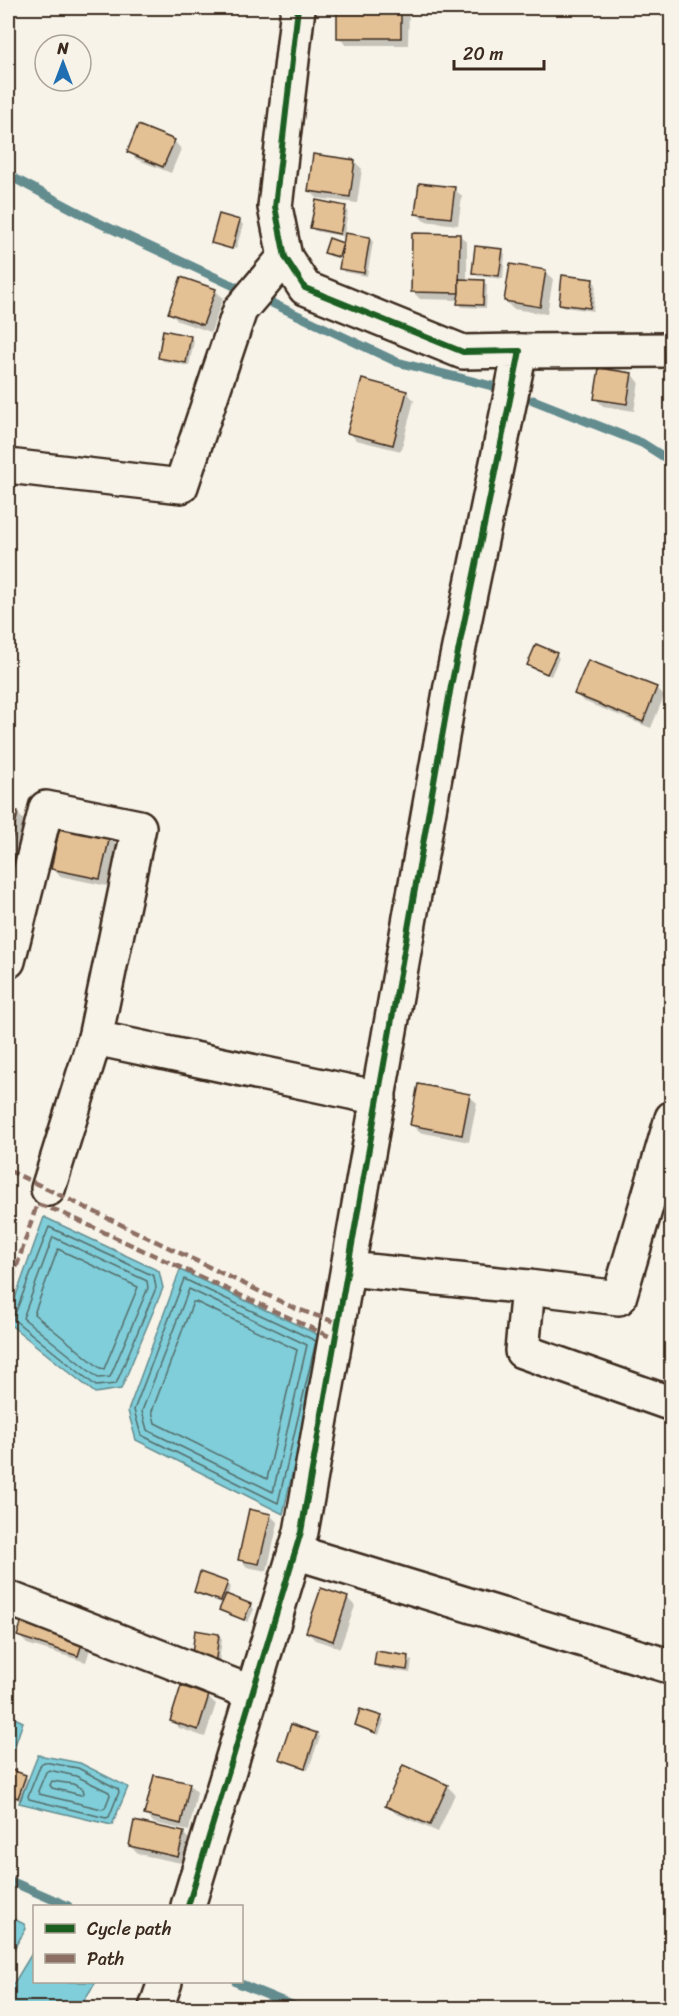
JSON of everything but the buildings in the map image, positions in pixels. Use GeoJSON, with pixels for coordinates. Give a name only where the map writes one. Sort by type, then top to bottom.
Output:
{"type":"FeatureCollection","features":[{"type":"Feature","properties":{"kind":"street"},"geometry":{"type":"LineString","coordinates":[[298,8],[275,207],[285,257],[305,288],[463,352],[672,350]]}},
{"type":"Feature","properties":{"kind":"street"},"geometry":{"type":"LineString","coordinates":[[8,465],[181,486],[240,310],[285,257]]}},
{"type":"Feature","properties":{"kind":"street"},"geometry":{"type":"LineString","coordinates":[[188,1905],[301,1532],[451,686],[520,351]]}},
{"type":"Feature","properties":{"kind":"street"},"geometry":{"type":"LineString","coordinates":[[8,961],[46,808],[139,827],[95,1038],[48,1189]]}},
{"type":"Feature","properties":{"kind":"street"},"geometry":{"type":"LineString","coordinates":[[95,1038],[379,1098]]}},
{"type":"Feature","properties":{"kind":"street"},"geometry":{"type":"LineString","coordinates":[[348,1269],[619,1298],[672,1118]]}},
{"type":"Feature","properties":{"kind":"street"},"geometry":{"type":"LineString","coordinates":[[528,1287],[522,1351],[672,1404]]}},
{"type":"Feature","properties":{"kind":"street"},"geometry":{"type":"LineString","coordinates":[[295,1552],[672,1667]]}},
{"type":"Feature","properties":{"kind":"street"},"geometry":{"type":"LineString","coordinates":[[8,1598],[252,1693]]}},
{"type":"Feature","properties":{"kind":"street"},"geometry":{"type":"LineString","coordinates":[[156,2008],[165,1983]]}},
{"type":"Feature","properties":{"kind":"water"},"geometry":{"type":"Polygon","coordinates":[[[44,1217],[159,1271],[163,1288],[121,1389],[95,1393],[8,1323],[44,1217]]]}},
{"type":"Feature","properties":{"kind":"water"},"geometry":{"type":"Polygon","coordinates":[[[180,1270],[323,1337],[283,1514],[136,1440],[128,1411],[180,1270]]]}},
{"type":"Feature","properties":{"kind":"water"},"geometry":{"type":"Polygon","coordinates":[[[8,1715],[23,1722],[8,1766],[8,1715]]]}},
{"type":"Feature","properties":{"kind":"water"},"geometry":{"type":"Polygon","coordinates":[[[38,1755],[80,1763],[128,1787],[112,1825],[19,1803],[38,1755]]]}},
{"type":"Feature","properties":{"kind":"water"},"geometry":{"type":"Polygon","coordinates":[[[8,1916],[24,1924],[26,1929],[8,1958],[8,1916]]]}},
{"type":"Feature","properties":{"kind":"water"},"geometry":{"type":"Polygon","coordinates":[[[33,1952],[33,1983],[95,1983],[79,2008],[8,2008],[8,1993],[33,1952]]]}},
{"type":"Feature","properties":{"kind":"waterway"},"geometry":{"type":"LineString","coordinates":[[8,175],[97,222],[247,292]]}},
{"type":"Feature","properties":{"kind":"waterway"},"geometry":{"type":"LineString","coordinates":[[259,297],[397,362],[500,388]]}},
{"type":"Feature","properties":{"kind":"waterway"},"geometry":{"type":"LineString","coordinates":[[533,400],[642,443],[672,462]]}},
{"type":"Feature","properties":{"kind":"waterway"},"geometry":{"type":"LineString","coordinates":[[8,1880],[66,1905]]}},
{"type":"Feature","properties":{"kind":"waterway"},"geometry":{"type":"LineString","coordinates":[[238,1983],[299,2008]]}},
{"type":"Feature","properties":{"kind":"marked path"},"geometry":{"type":"LineString","coordinates":[[8,1172],[294,1308],[338,1323]]}},
{"type":"Feature","properties":{"kind":"marked path"},"geometry":{"type":"LineString","coordinates":[[8,1293],[37,1204],[58,1211],[335,1339]]}},
{"type":"Feature","properties":{"kind":"cycle path"},"geometry":{"type":"LineString","coordinates":[[188,1905],[301,1532],[451,686],[520,351],[463,352],[305,288],[285,257],[275,207],[298,8]]}}]}
